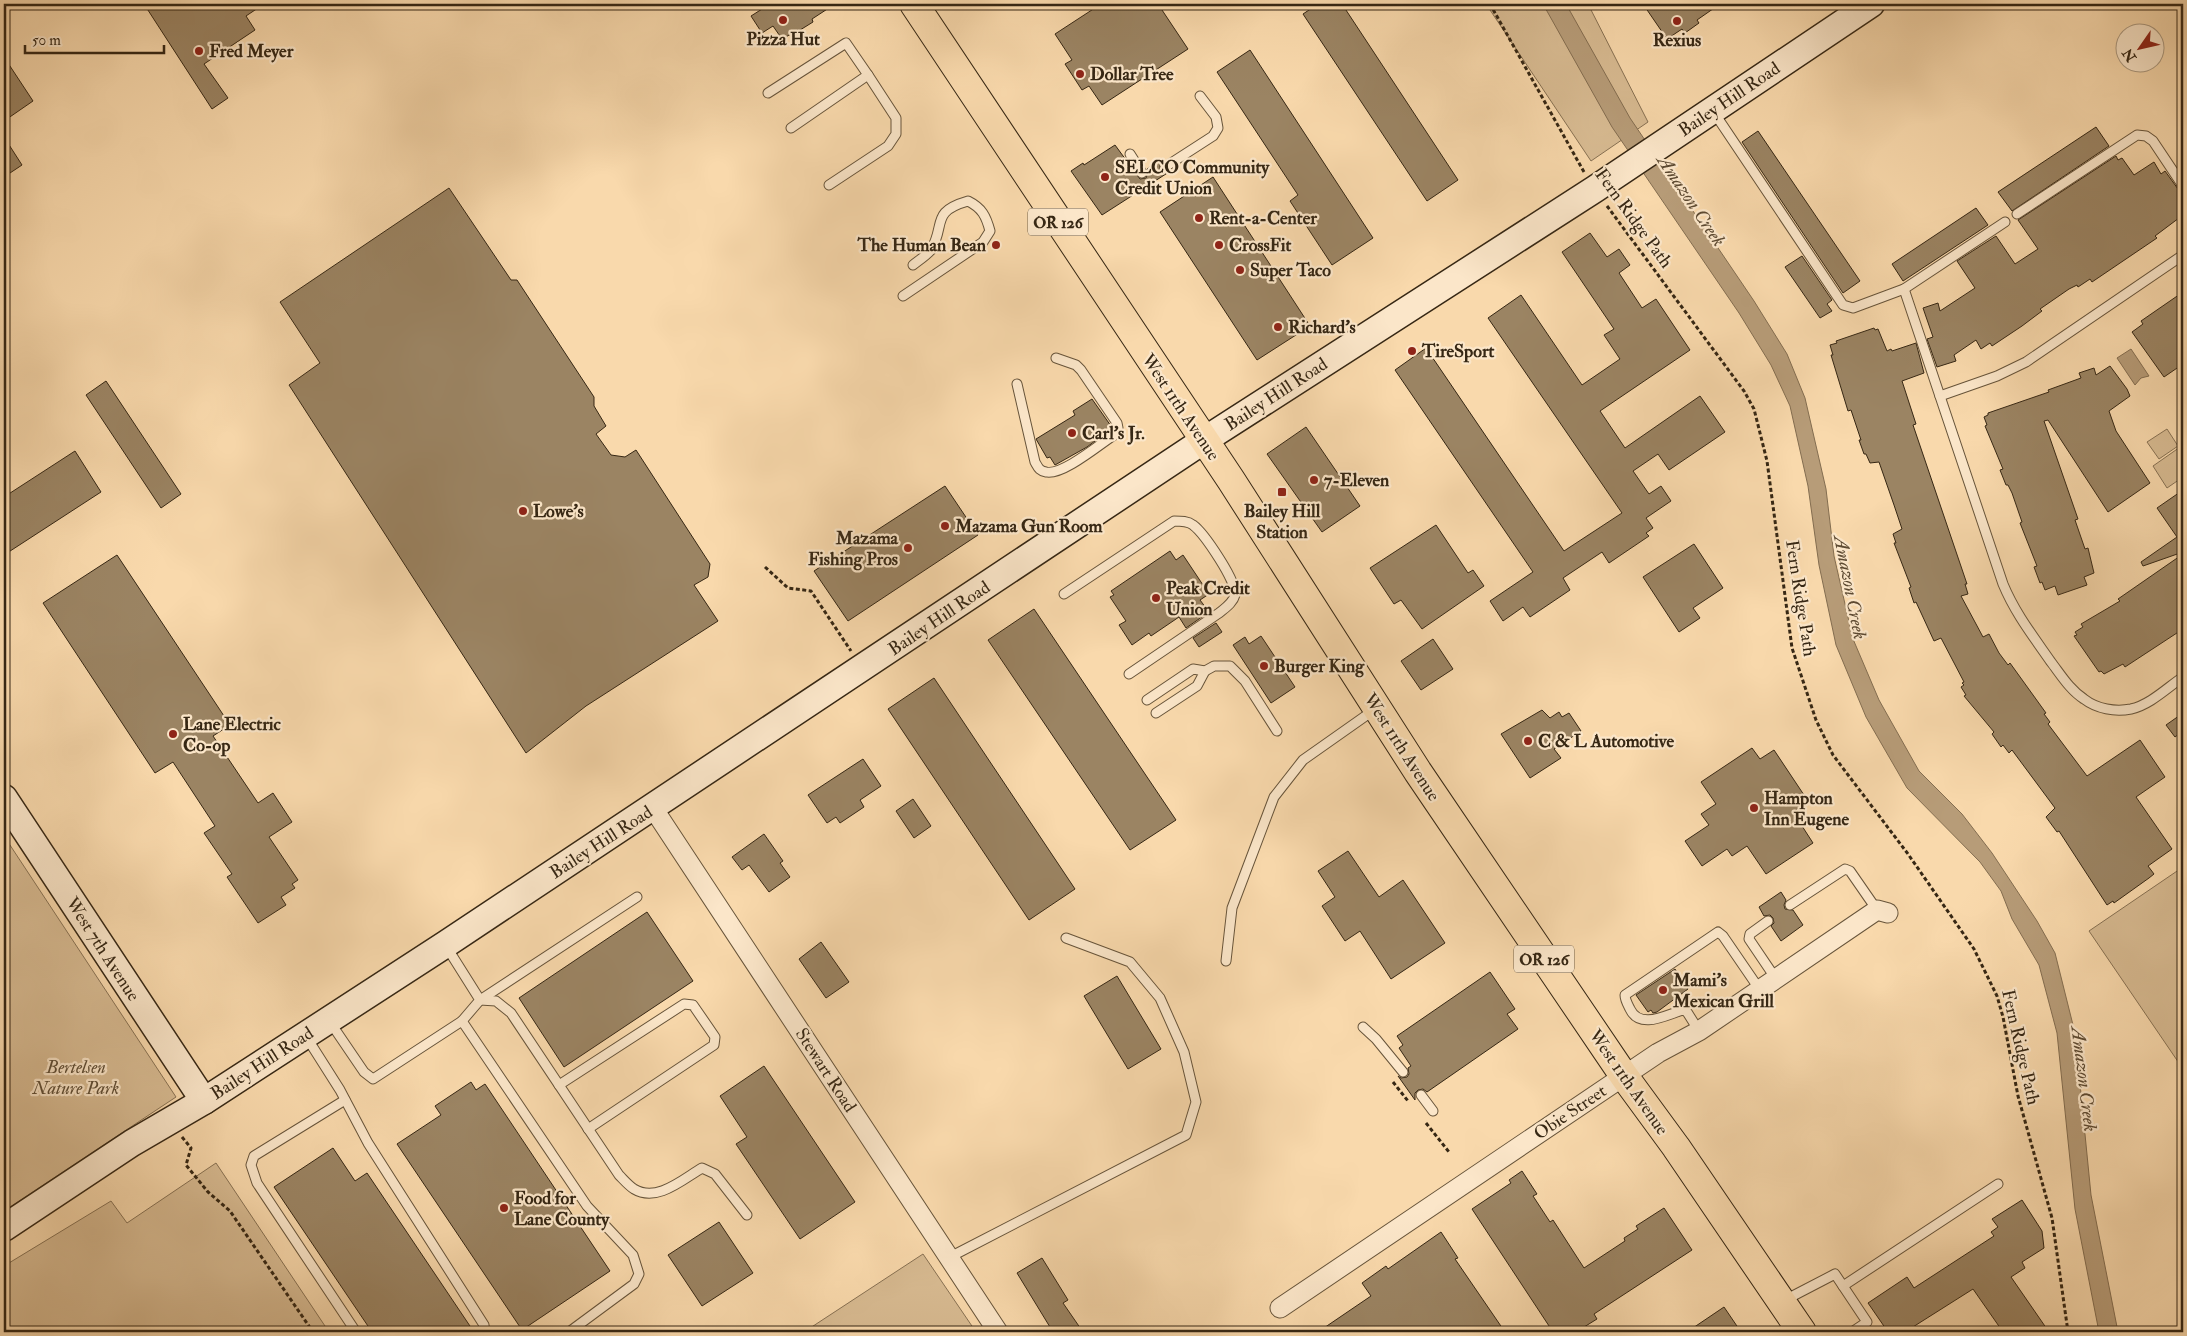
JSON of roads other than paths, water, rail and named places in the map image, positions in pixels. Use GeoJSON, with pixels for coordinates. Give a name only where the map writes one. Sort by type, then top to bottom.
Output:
{"type":"FeatureCollection","features":[{"type":"Feature","properties":{"kind":"main road","name":"West 11th Avenue"},"geometry":{"type":"LineString","coordinates":[[919,6],[1376,708],[1624,1076],[1676,1147],[1802,1332]]}},
{"type":"Feature","properties":{"kind":"street","name":"Bailey Hill Road"},"geometry":{"type":"LineString","coordinates":[[4,1228],[132,1143],[204,1101],[446,944],[862,669],[1203,440],[1599,186],[1872,4]]}},
{"type":"Feature","properties":{"kind":"street","name":"West 7th Avenue"},"geometry":{"type":"LineString","coordinates":[[4,798],[204,1101]]}},
{"type":"Feature","properties":{"kind":"street","name":"Stewart Road"},"geometry":{"type":"LineString","coordinates":[[653,808],[998,1332]]}},
{"type":"Feature","properties":{"kind":"street","name":"Obie Street"},"geometry":{"type":"LineString","coordinates":[[1280,1308],[1658,1053],[1700,1031],[1776,979],[1883,912]]}},
{"type":"Feature","properties":{"kind":"lane"},"geometry":{"type":"LineString","coordinates":[[768,93],[846,43],[868,75],[896,118],[896,134],[888,146],[830,185]]}},
{"type":"Feature","properties":{"kind":"lane"},"geometry":{"type":"LineString","coordinates":[[791,128],[868,75]]}},
{"type":"Feature","properties":{"kind":"lane"},"geometry":{"type":"LineString","coordinates":[[1165,168],[1213,136],[1218,128],[1216,117],[1200,96]]}},
{"type":"Feature","properties":{"kind":"lane"},"geometry":{"type":"LineString","coordinates":[[1713,110],[1843,305],[1853,308],[1904,289],[2005,222]]}},
{"type":"Feature","properties":{"kind":"lane"},"geometry":{"type":"LineString","coordinates":[[2017,214],[2138,135],[2146,136],[2153,141],[2183,186]]}},
{"type":"Feature","properties":{"kind":"lane"},"geometry":{"type":"LineString","coordinates":[[1130,154],[1142,173]]}},
{"type":"Feature","properties":{"kind":"lane"},"geometry":{"type":"LineString","coordinates":[[903,296],[983,242],[990,231],[986,216],[979,206],[968,201],[953,206],[940,217],[930,251],[913,265]]}},
{"type":"Feature","properties":{"kind":"lane"},"geometry":{"type":"LineString","coordinates":[[1940,396],[1997,376],[2026,362],[2183,255]]}},
{"type":"Feature","properties":{"kind":"lane"},"geometry":{"type":"LineString","coordinates":[[1904,289],[2003,584],[2022,622],[2066,681],[2084,699],[2095,705],[2122,710],[2134,708],[2183,677]]}},
{"type":"Feature","properties":{"kind":"lane"},"geometry":{"type":"LineString","coordinates":[[1017,384],[1035,462],[1039,470],[1047,473],[1062,470],[1114,435],[1118,428],[1117,423],[1081,370],[1076,365],[1056,358]]}},
{"type":"Feature","properties":{"kind":"lane"},"geometry":{"type":"LineString","coordinates":[[1064,594],[1174,521],[1188,523],[1200,532],[1230,576],[1235,586],[1235,595],[1230,604],[1129,674]]}},
{"type":"Feature","properties":{"kind":"lane"},"geometry":{"type":"LineString","coordinates":[[1147,700],[1193,669],[1205,670],[1214,666],[1230,666],[1237,671],[1277,731]]}},
{"type":"Feature","properties":{"kind":"lane"},"geometry":{"type":"LineString","coordinates":[[1156,713],[1197,686],[1205,670]]}},
{"type":"Feature","properties":{"kind":"lane"},"geometry":{"type":"LineString","coordinates":[[1226,960],[1232,908],[1274,797],[1303,760],[1376,708]]}},
{"type":"Feature","properties":{"kind":"lane"},"geometry":{"type":"LineString","coordinates":[[1790,905],[1845,869],[1850,871],[1883,912]]}},
{"type":"Feature","properties":{"kind":"lane"},"geometry":{"type":"LineString","coordinates":[[329,1020],[364,1072],[373,1079],[462,1021],[480,1000],[637,897]]}},
{"type":"Feature","properties":{"kind":"lane"},"geometry":{"type":"LineString","coordinates":[[1768,921],[1750,934],[1749,939],[1776,979]]}},
{"type":"Feature","properties":{"kind":"lane"},"geometry":{"type":"LineString","coordinates":[[1700,1031],[1683,1010],[1648,1021],[1639,1020],[1632,1014],[1625,995],[1718,932],[1723,936],[1760,990]]}},
{"type":"Feature","properties":{"kind":"lane"},"geometry":{"type":"LineString","coordinates":[[950,1257],[1186,1135],[1196,1102],[1184,1052],[1160,998],[1130,962],[1066,938]]}},
{"type":"Feature","properties":{"kind":"lane"},"geometry":{"type":"LineString","coordinates":[[446,944],[480,1000]]}},
{"type":"Feature","properties":{"kind":"lane"},"geometry":{"type":"LineString","coordinates":[[480,1000],[496,1002],[511,1013],[619,1175],[634,1189],[645,1193],[662,1192],[702,1168],[715,1174],[747,1215]]}},
{"type":"Feature","properties":{"kind":"lane"},"geometry":{"type":"LineString","coordinates":[[559,1085],[684,1004],[693,1005],[715,1037],[714,1044],[588,1129]]}},
{"type":"Feature","properties":{"kind":"lane"},"geometry":{"type":"LineString","coordinates":[[462,1021],[587,1206],[632,1255],[639,1274],[634,1284],[570,1332]]}},
{"type":"Feature","properties":{"kind":"lane"},"geometry":{"type":"LineString","coordinates":[[1363,1027],[1376,1039],[1403,1072]]}},
{"type":"Feature","properties":{"kind":"lane"},"geometry":{"type":"LineString","coordinates":[[305,1036],[345,1100],[368,1143],[484,1325],[485,1332]]}},
{"type":"Feature","properties":{"kind":"lane"},"geometry":{"type":"LineString","coordinates":[[1421,1096],[1433,1111]]}},
{"type":"Feature","properties":{"kind":"lane"},"geometry":{"type":"LineString","coordinates":[[345,1100],[254,1156],[251,1165],[257,1183],[356,1332]]}},
{"type":"Feature","properties":{"kind":"lane"},"geometry":{"type":"LineString","coordinates":[[1843,1286],[1998,1184]]}},
{"type":"Feature","properties":{"kind":"lane"},"geometry":{"type":"LineString","coordinates":[[1781,1302],[1834,1274],[1867,1322],[1852,1332]]}},
{"type":"Feature","properties":{"kind":"place","name":"Pizza Hut"},"geometry":{"type":"Point","coordinates":[783,20]}},
{"type":"Feature","properties":{"kind":"place","name":"Rexius"},"geometry":{"type":"Point","coordinates":[1677,21]}},
{"type":"Feature","properties":{"kind":"place","name":"Fred Meyer"},"geometry":{"type":"Point","coordinates":[199,51]}},
{"type":"Feature","properties":{"kind":"place","name":"Dollar Tree"},"geometry":{"type":"Point","coordinates":[1080,74]}},
{"type":"Feature","properties":{"kind":"place","name":"SELCO Community Credit Union"},"geometry":{"type":"Point","coordinates":[1105,177]}},
{"type":"Feature","properties":{"kind":"place","name":"Rent-a-Center"},"geometry":{"type":"Point","coordinates":[1199,218]}},
{"type":"Feature","properties":{"kind":"place","name":"The Human Bean"},"geometry":{"type":"Point","coordinates":[996,245]}},
{"type":"Feature","properties":{"kind":"place","name":"CrossFit"},"geometry":{"type":"Point","coordinates":[1219,245]}},
{"type":"Feature","properties":{"kind":"place","name":"Super Taco"},"geometry":{"type":"Point","coordinates":[1240,270]}},
{"type":"Feature","properties":{"kind":"place","name":"Richard's"},"geometry":{"type":"Point","coordinates":[1278,327]}},
{"type":"Feature","properties":{"kind":"place","name":"TireSport"},"geometry":{"type":"Point","coordinates":[1412,351]}},
{"type":"Feature","properties":{"kind":"place","name":"Carl's Jr."},"geometry":{"type":"Point","coordinates":[1072,433]}},
{"type":"Feature","properties":{"kind":"place","name":"7-Eleven"},"geometry":{"type":"Point","coordinates":[1314,480]}},
{"type":"Feature","properties":{"kind":"place","name":"Bailey Hill Station"},"geometry":{"type":"Point","coordinates":[1282,492]}},
{"type":"Feature","properties":{"kind":"place","name":"Lowe's"},"geometry":{"type":"Point","coordinates":[523,511]}},
{"type":"Feature","properties":{"kind":"place","name":"Mazama Gun Room"},"geometry":{"type":"Point","coordinates":[945,526]}},
{"type":"Feature","properties":{"kind":"place","name":"Mazama Fishing Pros"},"geometry":{"type":"Point","coordinates":[908,548]}},
{"type":"Feature","properties":{"kind":"place","name":"Peak Credit Union"},"geometry":{"type":"Point","coordinates":[1156,598]}},
{"type":"Feature","properties":{"kind":"place","name":"Burger King"},"geometry":{"type":"Point","coordinates":[1264,666]}},
{"type":"Feature","properties":{"kind":"place","name":"Lane Electric Co-op"},"geometry":{"type":"Point","coordinates":[173,734]}},
{"type":"Feature","properties":{"kind":"place","name":"C & L Automotive"},"geometry":{"type":"Point","coordinates":[1528,741]}},
{"type":"Feature","properties":{"kind":"place","name":"Hampton Inn Eugene"},"geometry":{"type":"Point","coordinates":[1754,808]}},
{"type":"Feature","properties":{"kind":"place","name":"Mami's Mexican Grill"},"geometry":{"type":"Point","coordinates":[1663,990]}},
{"type":"Feature","properties":{"kind":"place","name":"Food for Lane County"},"geometry":{"type":"Point","coordinates":[504,1208]}},
{"type":"Feature","properties":{"kind":"water label","name":"Amazon Creek"},"geometry":{"type":"Point","coordinates":[1692,200]}},
{"type":"Feature","properties":{"kind":"water label","name":"Amazon Creek"},"geometry":{"type":"Point","coordinates":[1851,587]}},
{"type":"Feature","properties":{"kind":"water label","name":"Amazon Creek"},"geometry":{"type":"Point","coordinates":[2085,1079]}},
{"type":"Feature","properties":{"kind":"park label","name":"Bertelsen Nature Park"},"geometry":{"type":"Point","coordinates":[76,1077]}}]}
